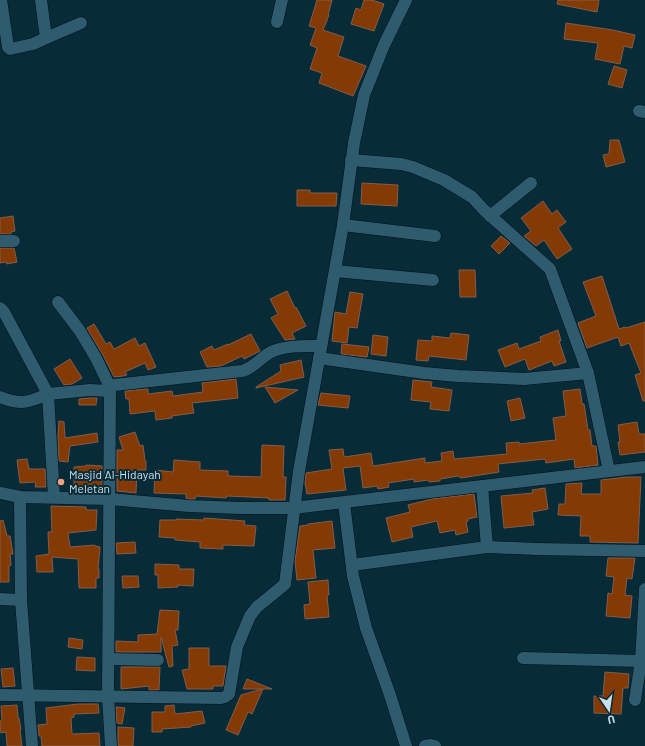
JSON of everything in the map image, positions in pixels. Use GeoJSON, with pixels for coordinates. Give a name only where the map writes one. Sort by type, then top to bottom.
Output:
{"type":"FeatureCollection","features":[{"type":"Feature","properties":{"kind":"street"},"geometry":{"type":"LineString","coordinates":[[1,0],[8,48],[12,49],[32,44],[81,23]]}},
{"type":"Feature","properties":{"kind":"street"},"geometry":{"type":"LineString","coordinates":[[41,0],[46,38]]}},
{"type":"Feature","properties":{"kind":"street"},"geometry":{"type":"LineString","coordinates":[[277,22],[282,0]]}},
{"type":"Feature","properties":{"kind":"street"},"geometry":{"type":"LineString","coordinates":[[0,695],[221,698],[227,696],[237,647],[250,616],[257,607],[285,584],[293,508],[335,271],[351,160],[364,95],[384,45],[406,0]]}},
{"type":"Feature","properties":{"kind":"street"},"geometry":{"type":"LineString","coordinates":[[351,160],[401,164],[413,167],[444,180],[467,193],[490,216],[550,269],[588,373],[610,471]]}},
{"type":"Feature","properties":{"kind":"street"},"geometry":{"type":"LineString","coordinates":[[490,216],[531,183]]}},
{"type":"Feature","properties":{"kind":"street"},"geometry":{"type":"LineString","coordinates":[[342,225],[435,236]]}},
{"type":"Feature","properties":{"kind":"street"},"geometry":{"type":"LineString","coordinates":[[0,241],[14,241]]}},
{"type":"Feature","properties":{"kind":"street"},"geometry":{"type":"LineString","coordinates":[[335,271],[434,280]]}},
{"type":"Feature","properties":{"kind":"street"},"geometry":{"type":"LineString","coordinates":[[58,302],[80,331],[96,358],[109,389],[110,499],[108,696],[111,746]]}},
{"type":"Feature","properties":{"kind":"street"},"geometry":{"type":"LineString","coordinates":[[0,308],[4,312],[48,394],[54,497]]}},
{"type":"Feature","properties":{"kind":"street"},"geometry":{"type":"LineString","coordinates":[[0,397],[12,402],[26,403],[48,394],[109,389],[114,385],[242,371],[253,366],[271,352],[292,347],[424,373],[458,376],[524,379],[588,373]]}},
{"type":"Feature","properties":{"kind":"street"},"geometry":{"type":"LineString","coordinates":[[0,493],[20,497],[110,499],[189,506],[293,508],[344,503],[514,481],[645,467]]}},
{"type":"Feature","properties":{"kind":"street"},"geometry":{"type":"LineString","coordinates":[[482,486],[487,547]]}},
{"type":"Feature","properties":{"kind":"street"},"geometry":{"type":"LineString","coordinates":[[20,497],[21,600],[32,746]]}},
{"type":"Feature","properties":{"kind":"street"},"geometry":{"type":"LineString","coordinates":[[344,503],[353,576],[366,628],[390,695],[406,746]]}},
{"type":"Feature","properties":{"kind":"street"},"geometry":{"type":"LineString","coordinates":[[352,565],[487,547],[645,551]]}},
{"type":"Feature","properties":{"kind":"street"},"geometry":{"type":"LineString","coordinates":[[635,700],[641,661],[645,589]]}},
{"type":"Feature","properties":{"kind":"street"},"geometry":{"type":"LineString","coordinates":[[0,599],[21,600]]}},
{"type":"Feature","properties":{"kind":"street"},"geometry":{"type":"LineString","coordinates":[[522,658],[641,661]]}},
{"type":"Feature","properties":{"kind":"street"},"geometry":{"type":"LineString","coordinates":[[109,659],[158,660]]}},
{"type":"Feature","properties":{"kind":"street"},"geometry":{"type":"LineString","coordinates":[[425,746],[435,746]]}},
{"type":"Feature","properties":{"kind":"building"},"geometry":{"type":"Polygon","coordinates":[[[317,0],[332,0],[329,15],[323,30],[344,37],[338,56],[366,66],[353,96],[319,83],[322,73],[310,69],[317,48],[310,45],[316,28],[309,26],[317,0]]]}},
{"type":"Feature","properties":{"kind":"building"},"geometry":{"type":"Polygon","coordinates":[[[364,0],[372,0],[384,4],[374,31],[351,24],[356,8],[361,10],[364,0]]]}},
{"type":"Feature","properties":{"kind":"building"},"geometry":{"type":"Polygon","coordinates":[[[558,0],[599,0],[597,12],[557,4],[558,0]]]}},
{"type":"Feature","properties":{"kind":"building"},"geometry":{"type":"Polygon","coordinates":[[[566,23],[635,35],[632,48],[624,46],[620,64],[595,59],[598,43],[564,39],[566,23]]]}},
{"type":"Feature","properties":{"kind":"building"},"geometry":{"type":"Polygon","coordinates":[[[614,66],[627,70],[622,88],[608,84],[614,66]]]}},
{"type":"Feature","properties":{"kind":"building"},"geometry":{"type":"Polygon","coordinates":[[[610,140],[619,140],[625,162],[606,167],[603,155],[609,154],[610,140]]]}},
{"type":"Feature","properties":{"kind":"building"},"geometry":{"type":"Polygon","coordinates":[[[362,183],[398,185],[397,206],[361,204],[362,183]]]}},
{"type":"Feature","properties":{"kind":"building"},"geometry":{"type":"Polygon","coordinates":[[[297,190],[310,190],[310,193],[337,193],[336,206],[297,206],[297,190]]]}},
{"type":"Feature","properties":{"kind":"building"},"geometry":{"type":"Polygon","coordinates":[[[543,201],[552,214],[557,210],[566,222],[558,228],[572,249],[557,259],[544,240],[536,246],[524,236],[531,231],[521,218],[543,201]]]}},
{"type":"Feature","properties":{"kind":"building"},"geometry":{"type":"Polygon","coordinates":[[[13,216],[15,231],[11,232],[11,234],[0,234],[0,218],[13,216]]]}},
{"type":"Feature","properties":{"kind":"building"},"geometry":{"type":"Polygon","coordinates":[[[501,236],[510,243],[499,254],[491,246],[501,236]]]}},
{"type":"Feature","properties":{"kind":"building"},"geometry":{"type":"Polygon","coordinates":[[[0,248],[14,248],[17,262],[7,264],[6,262],[0,263],[0,248]]]}},
{"type":"Feature","properties":{"kind":"building"},"geometry":{"type":"Polygon","coordinates":[[[459,270],[475,270],[476,297],[460,297],[459,270]]]}},
{"type":"Feature","properties":{"kind":"building"},"geometry":{"type":"Polygon","coordinates":[[[602,276],[619,329],[645,322],[645,401],[643,401],[635,375],[641,373],[629,343],[621,346],[618,337],[587,348],[578,323],[596,316],[583,282],[602,276]]]}},
{"type":"Feature","properties":{"kind":"building"},"geometry":{"type":"Polygon","coordinates":[[[287,291],[306,326],[292,333],[295,339],[285,340],[271,318],[278,314],[270,299],[287,291]]]}},
{"type":"Feature","properties":{"kind":"building"},"geometry":{"type":"Polygon","coordinates":[[[350,292],[363,294],[357,328],[349,327],[347,343],[332,341],[335,312],[346,314],[350,292]]]}},
{"type":"Feature","properties":{"kind":"building"},"geometry":{"type":"Polygon","coordinates":[[[94,324],[106,344],[110,342],[114,349],[135,338],[139,346],[145,343],[156,367],[148,370],[145,363],[125,372],[127,375],[114,377],[87,328],[94,324]]]}},
{"type":"Feature","properties":{"kind":"building"},"geometry":{"type":"Polygon","coordinates":[[[558,330],[561,341],[559,341],[566,362],[554,366],[552,361],[529,370],[525,359],[505,367],[498,350],[517,343],[519,349],[541,341],[540,337],[558,330]]]}},
{"type":"Feature","properties":{"kind":"building"},"geometry":{"type":"Polygon","coordinates":[[[451,333],[469,335],[466,360],[429,356],[428,361],[416,360],[418,340],[432,341],[432,336],[450,338],[451,333]]]}},
{"type":"Feature","properties":{"kind":"building"},"geometry":{"type":"Polygon","coordinates":[[[251,334],[260,351],[244,359],[242,356],[221,366],[207,367],[200,352],[212,346],[214,350],[251,334]]]}},
{"type":"Feature","properties":{"kind":"building"},"geometry":{"type":"Polygon","coordinates":[[[373,335],[388,337],[386,356],[371,354],[373,335]]]}},
{"type":"Feature","properties":{"kind":"building"},"geometry":{"type":"Polygon","coordinates":[[[342,344],[369,347],[367,357],[341,354],[342,344]]]}},
{"type":"Feature","properties":{"kind":"building"},"geometry":{"type":"Polygon","coordinates":[[[70,359],[82,378],[72,384],[64,385],[54,369],[70,359]]]}},
{"type":"Feature","properties":{"kind":"building"},"geometry":{"type":"Polygon","coordinates":[[[301,360],[304,377],[256,388],[281,371],[280,365],[301,360]]]}},
{"type":"Feature","properties":{"kind":"building"},"geometry":{"type":"Polygon","coordinates":[[[236,379],[238,398],[192,403],[194,413],[172,416],[172,418],[156,420],[155,411],[130,414],[129,399],[126,399],[125,391],[148,389],[148,394],[172,391],[173,396],[203,392],[202,383],[236,379]]]}},
{"type":"Feature","properties":{"kind":"building"},"geometry":{"type":"Polygon","coordinates":[[[413,380],[432,382],[431,387],[452,390],[449,411],[430,409],[431,402],[411,400],[413,380]]]}},
{"type":"Feature","properties":{"kind":"building"},"geometry":{"type":"Polygon","coordinates":[[[265,387],[298,390],[275,403],[265,387]]]}},
{"type":"Feature","properties":{"kind":"building"},"geometry":{"type":"Polygon","coordinates":[[[580,389],[588,430],[590,430],[592,446],[596,446],[598,465],[575,468],[574,459],[546,463],[545,459],[498,464],[499,472],[461,478],[458,476],[440,479],[440,481],[429,482],[428,480],[414,482],[414,479],[388,483],[389,487],[378,489],[377,486],[363,488],[360,466],[343,468],[346,490],[307,494],[305,483],[306,473],[332,469],[329,450],[343,449],[344,457],[371,453],[373,466],[425,458],[425,463],[442,461],[441,453],[453,451],[454,459],[507,454],[506,443],[519,442],[519,444],[556,440],[553,418],[566,416],[563,391],[580,389]]]}},
{"type":"Feature","properties":{"kind":"building"},"geometry":{"type":"Polygon","coordinates":[[[321,393],[350,396],[348,408],[318,405],[321,393]]]}},
{"type":"Feature","properties":{"kind":"building"},"geometry":{"type":"Polygon","coordinates":[[[97,398],[96,405],[79,405],[79,399],[97,398]]]}},
{"type":"Feature","properties":{"kind":"building"},"geometry":{"type":"Polygon","coordinates":[[[520,398],[525,418],[511,421],[507,401],[520,398]]]}},
{"type":"Feature","properties":{"kind":"building"},"geometry":{"type":"Polygon","coordinates":[[[59,421],[64,422],[65,438],[97,433],[98,442],[70,446],[68,462],[59,461],[59,421]]]}},
{"type":"Feature","properties":{"kind":"building"},"geometry":{"type":"Polygon","coordinates":[[[637,422],[639,434],[645,434],[645,452],[620,455],[618,425],[637,422]]]}},
{"type":"Feature","properties":{"kind":"building"},"geometry":{"type":"Polygon","coordinates":[[[135,432],[140,446],[143,445],[146,470],[137,470],[136,493],[117,491],[117,450],[123,450],[119,437],[135,432]]]}},
{"type":"Feature","properties":{"kind":"building"},"geometry":{"type":"Polygon","coordinates":[[[262,445],[284,446],[283,477],[286,477],[285,500],[227,496],[226,498],[196,496],[195,499],[189,499],[186,498],[186,494],[154,493],[155,470],[173,472],[174,460],[200,462],[200,470],[228,471],[228,476],[261,477],[262,445]]]}},
{"type":"Feature","properties":{"kind":"building"},"geometry":{"type":"Polygon","coordinates":[[[27,459],[29,469],[45,469],[46,487],[35,487],[36,482],[20,483],[17,460],[27,459]]]}},
{"type":"Feature","properties":{"kind":"building"},"geometry":{"type":"Polygon","coordinates":[[[86,465],[102,466],[102,489],[74,491],[74,467],[86,465]]]}},
{"type":"Feature","properties":{"kind":"building"},"geometry":{"type":"Polygon","coordinates":[[[641,477],[638,543],[590,542],[590,536],[580,536],[581,516],[558,515],[559,504],[565,504],[566,484],[582,483],[581,494],[601,494],[601,480],[641,477]]]}},
{"type":"Feature","properties":{"kind":"building"},"geometry":{"type":"Polygon","coordinates":[[[545,488],[548,509],[532,512],[534,525],[504,528],[501,496],[533,493],[532,490],[545,488]]]}},
{"type":"Feature","properties":{"kind":"building"},"geometry":{"type":"Polygon","coordinates":[[[474,494],[477,517],[468,519],[466,522],[468,532],[456,535],[455,530],[440,533],[437,521],[411,527],[413,537],[392,542],[386,518],[410,512],[408,505],[432,499],[474,494]]]}},
{"type":"Feature","properties":{"kind":"building"},"geometry":{"type":"Polygon","coordinates":[[[51,506],[86,507],[86,510],[97,510],[96,530],[68,533],[70,547],[95,545],[100,547],[98,569],[99,578],[96,578],[96,588],[79,588],[78,559],[52,557],[53,572],[37,572],[36,556],[49,554],[48,532],[52,532],[51,506]]]}},
{"type":"Feature","properties":{"kind":"building"},"geometry":{"type":"Polygon","coordinates":[[[204,518],[245,521],[244,525],[256,526],[254,546],[223,545],[223,549],[200,548],[200,542],[159,537],[160,520],[204,520],[204,518]]]}},
{"type":"Feature","properties":{"kind":"building"},"geometry":{"type":"Polygon","coordinates":[[[3,520],[7,536],[10,536],[13,554],[10,554],[11,565],[9,566],[9,582],[0,582],[0,521],[3,520]]]}},
{"type":"Feature","properties":{"kind":"building"},"geometry":{"type":"Polygon","coordinates":[[[332,521],[335,548],[313,550],[316,578],[297,580],[295,561],[300,526],[332,521]]]}},
{"type":"Feature","properties":{"kind":"building"},"geometry":{"type":"Polygon","coordinates":[[[135,542],[136,553],[117,554],[116,543],[135,542]]]}},
{"type":"Feature","properties":{"kind":"building"},"geometry":{"type":"Polygon","coordinates":[[[608,558],[635,558],[632,579],[627,578],[625,595],[632,596],[630,618],[606,616],[608,593],[612,594],[614,577],[606,576],[608,558]]]}},
{"type":"Feature","properties":{"kind":"building"},"geometry":{"type":"Polygon","coordinates":[[[155,564],[179,565],[179,569],[194,569],[193,586],[178,585],[178,587],[158,588],[158,575],[155,575],[155,564]]]}},
{"type":"Feature","properties":{"kind":"building"},"geometry":{"type":"Polygon","coordinates":[[[122,576],[138,576],[139,587],[123,588],[122,576]]]}},
{"type":"Feature","properties":{"kind":"building"},"geometry":{"type":"Polygon","coordinates":[[[328,580],[329,595],[327,595],[329,617],[305,619],[304,605],[310,604],[308,582],[328,580]]]}},
{"type":"Feature","properties":{"kind":"building"},"geometry":{"type":"Polygon","coordinates":[[[160,610],[179,611],[178,630],[175,630],[178,645],[172,646],[173,666],[169,667],[161,637],[161,652],[116,652],[116,641],[138,642],[138,635],[157,634],[160,610]]]}},
{"type":"Feature","properties":{"kind":"building"},"geometry":{"type":"Polygon","coordinates":[[[69,638],[83,640],[82,649],[68,647],[69,638]]]}},
{"type":"Feature","properties":{"kind":"building"},"geometry":{"type":"Polygon","coordinates":[[[189,648],[209,648],[209,666],[226,666],[223,686],[213,686],[213,689],[187,689],[182,670],[189,669],[189,648]]]}},
{"type":"Feature","properties":{"kind":"building"},"geometry":{"type":"Polygon","coordinates":[[[77,657],[95,658],[95,671],[76,670],[77,657]]]}},
{"type":"Feature","properties":{"kind":"building"},"geometry":{"type":"Polygon","coordinates":[[[121,667],[160,667],[159,690],[149,690],[149,686],[121,689],[121,667]]]}},
{"type":"Feature","properties":{"kind":"building"},"geometry":{"type":"Polygon","coordinates":[[[13,668],[15,686],[3,687],[1,669],[13,668]]]}},
{"type":"Feature","properties":{"kind":"building"},"geometry":{"type":"Polygon","coordinates":[[[605,672],[629,674],[628,688],[623,688],[621,714],[594,713],[594,696],[603,696],[605,672]]]}},
{"type":"Feature","properties":{"kind":"building"},"geometry":{"type":"Polygon","coordinates":[[[247,679],[272,689],[263,689],[252,714],[248,712],[238,735],[226,730],[241,695],[262,689],[243,689],[247,679]]]}},
{"type":"Feature","properties":{"kind":"building"},"geometry":{"type":"Polygon","coordinates":[[[78,704],[98,704],[99,713],[74,714],[74,717],[71,718],[72,734],[99,733],[100,746],[42,746],[38,725],[47,724],[46,708],[78,704]]]}},
{"type":"Feature","properties":{"kind":"building"},"geometry":{"type":"Polygon","coordinates":[[[17,705],[22,746],[7,746],[6,732],[1,733],[0,727],[0,721],[2,720],[1,706],[17,705]]]}},
{"type":"Feature","properties":{"kind":"building"},"geometry":{"type":"Polygon","coordinates":[[[174,705],[175,714],[202,711],[205,723],[191,727],[162,729],[162,732],[152,732],[152,712],[165,712],[165,706],[174,705]]]}},
{"type":"Feature","properties":{"kind":"building"},"geometry":{"type":"Polygon","coordinates":[[[116,707],[125,708],[122,724],[117,723],[116,707]]]}},
{"type":"Feature","properties":{"kind":"building"},"geometry":{"type":"Polygon","coordinates":[[[118,727],[134,728],[133,746],[118,746],[118,727]]]}},
{"type":"Feature","properties":{"kind":"place","name":"Masjid Al-Hidayah Meletan"},"geometry":{"type":"Point","coordinates":[61,482]}}]}
